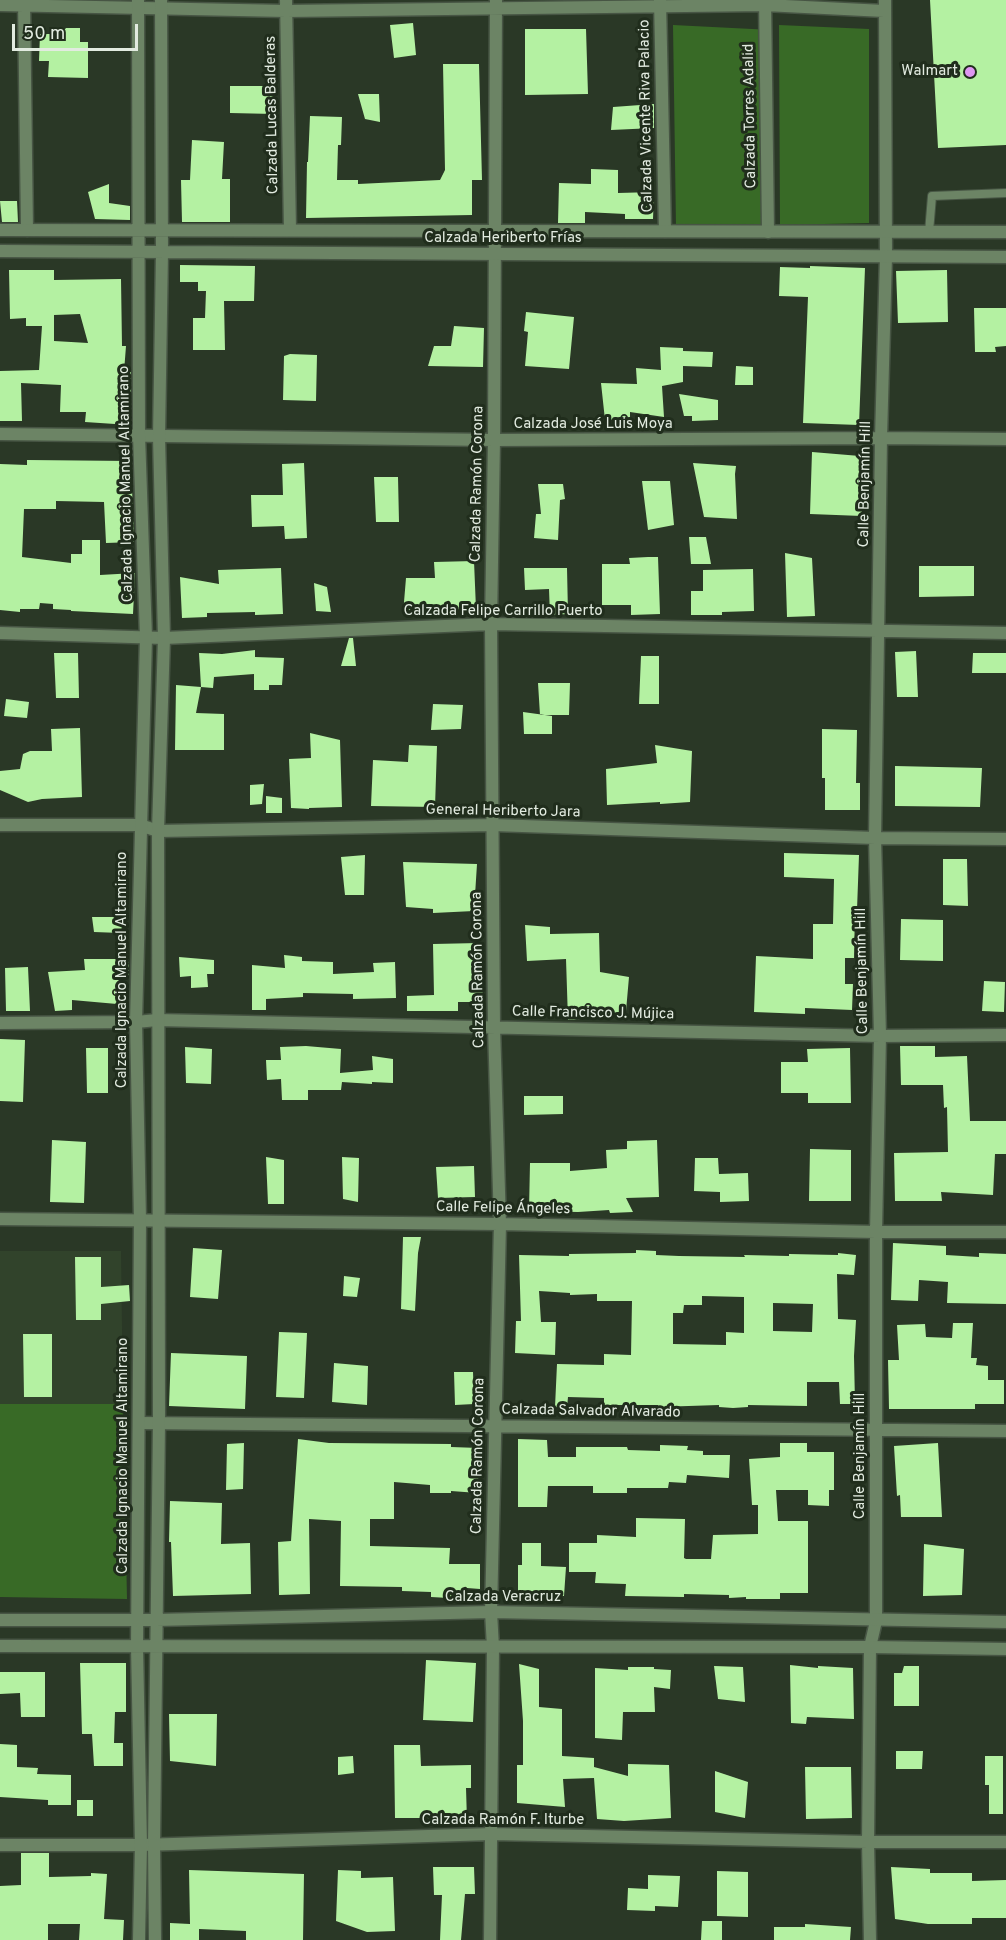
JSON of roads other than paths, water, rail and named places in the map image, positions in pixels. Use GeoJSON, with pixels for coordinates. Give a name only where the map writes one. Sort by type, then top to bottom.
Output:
{"type":"FeatureCollection","features":[{"type":"Feature","properties":{"kind":"street"},"geometry":{"type":"LineString","coordinates":[[0,5],[24,3],[286,6],[765,2],[884,5]]}},
{"type":"Feature","properties":{"kind":"street","name":"Calzada Torres Adalid"},"geometry":{"type":"LineString","coordinates":[[765,2],[768,231]]}},
{"type":"Feature","properties":{"kind":"street"},"geometry":{"type":"LineString","coordinates":[[24,3],[27,230]]}},
{"type":"Feature","properties":{"kind":"street","name":"Calzada Ignacio Manuel Altamirano"},"geometry":{"type":"LineString","coordinates":[[139,1940],[147,1844],[156,1646],[159,1422],[158,831],[164,638],[159,437],[162,252],[161,4]]}},
{"type":"Feature","properties":{"kind":"street","name":"Calzada Ramón Corona"},"geometry":{"type":"LineString","coordinates":[[490,1940],[493,1647],[491,1612],[500,1224],[494,1027],[490,624],[494,441],[496,4]]}},
{"type":"Feature","properties":{"kind":"street","name":"Calzada Vicente Riva Palacio"},"geometry":{"type":"LineString","coordinates":[[660,4],[665,231]]}},
{"type":"Feature","properties":{"kind":"street","name":"Calzada Ignacio Manuel Altamirano"},"geometry":{"type":"LineString","coordinates":[[138,5],[139,435],[146,636],[136,1022],[140,1220],[137,1647],[147,1844],[155,1940]]}},
{"type":"Feature","properties":{"kind":"street","name":"Calle Benjamín Hill"},"geometry":{"type":"LineString","coordinates":[[870,1940],[868,1842],[870,1647],[876,1621],[876,1232],[880,1036],[875,838],[886,256],[884,5]]}},
{"type":"Feature","properties":{"kind":"street","name":"Calzada Lucas Balderas"},"geometry":{"type":"LineString","coordinates":[[286,6],[290,230]]}},
{"type":"Feature","properties":{"kind":"street","name":"Calzada Heriberto Frías"},"geometry":{"type":"LineString","coordinates":[[0,230],[1006,232]]}},
{"type":"Feature","properties":{"kind":"street","name":"Calzada Heriberto Frías"},"geometry":{"type":"LineString","coordinates":[[0,251],[1006,257]]}},
{"type":"Feature","properties":{"kind":"street","name":"Calzada José Luis Moya"},"geometry":{"type":"LineString","coordinates":[[0,434],[494,441],[1006,439]]}},
{"type":"Feature","properties":{"kind":"street","name":"Calzada Felipe Carrillo Puerto"},"geometry":{"type":"LineString","coordinates":[[0,633],[164,638],[490,624],[1006,633]]}},
{"type":"Feature","properties":{"kind":"street","name":"General Heriberto Jara"},"geometry":{"type":"LineString","coordinates":[[0,825],[140,825],[158,831],[493,825],[875,838],[1006,839]]}},
{"type":"Feature","properties":{"kind":"street","name":"Calle Francisco J. Mújica"},"geometry":{"type":"LineString","coordinates":[[0,1023],[157,1020],[880,1036],[1006,1035]]}},
{"type":"Feature","properties":{"kind":"street","name":"Calle Felipe Ángeles"},"geometry":{"type":"LineString","coordinates":[[0,1219],[1006,1232]]}},
{"type":"Feature","properties":{"kind":"street","name":"Calzada Salvador Alvarado"},"geometry":{"type":"LineString","coordinates":[[139,1423],[1006,1431]]}},
{"type":"Feature","properties":{"kind":"street","name":"Calzada Veracruz"},"geometry":{"type":"LineString","coordinates":[[0,1620],[156,1620],[491,1612],[1006,1622]]}},
{"type":"Feature","properties":{"kind":"street"},"geometry":{"type":"LineString","coordinates":[[0,1646],[1006,1649]]}},
{"type":"Feature","properties":{"kind":"street","name":"Calzada Ramón F. Iturbe"},"geometry":{"type":"LineString","coordinates":[[0,1845],[147,1844],[492,1834],[868,1842],[1006,1842]]}},
{"type":"Feature","properties":{"kind":"lane"},"geometry":{"type":"LineString","coordinates":[[929,232],[932,196],[1006,193]]}},
{"type":"Feature","properties":{"kind":"place","name":"Walmart"},"geometry":{"type":"Point","coordinates":[970,72]}}]}
